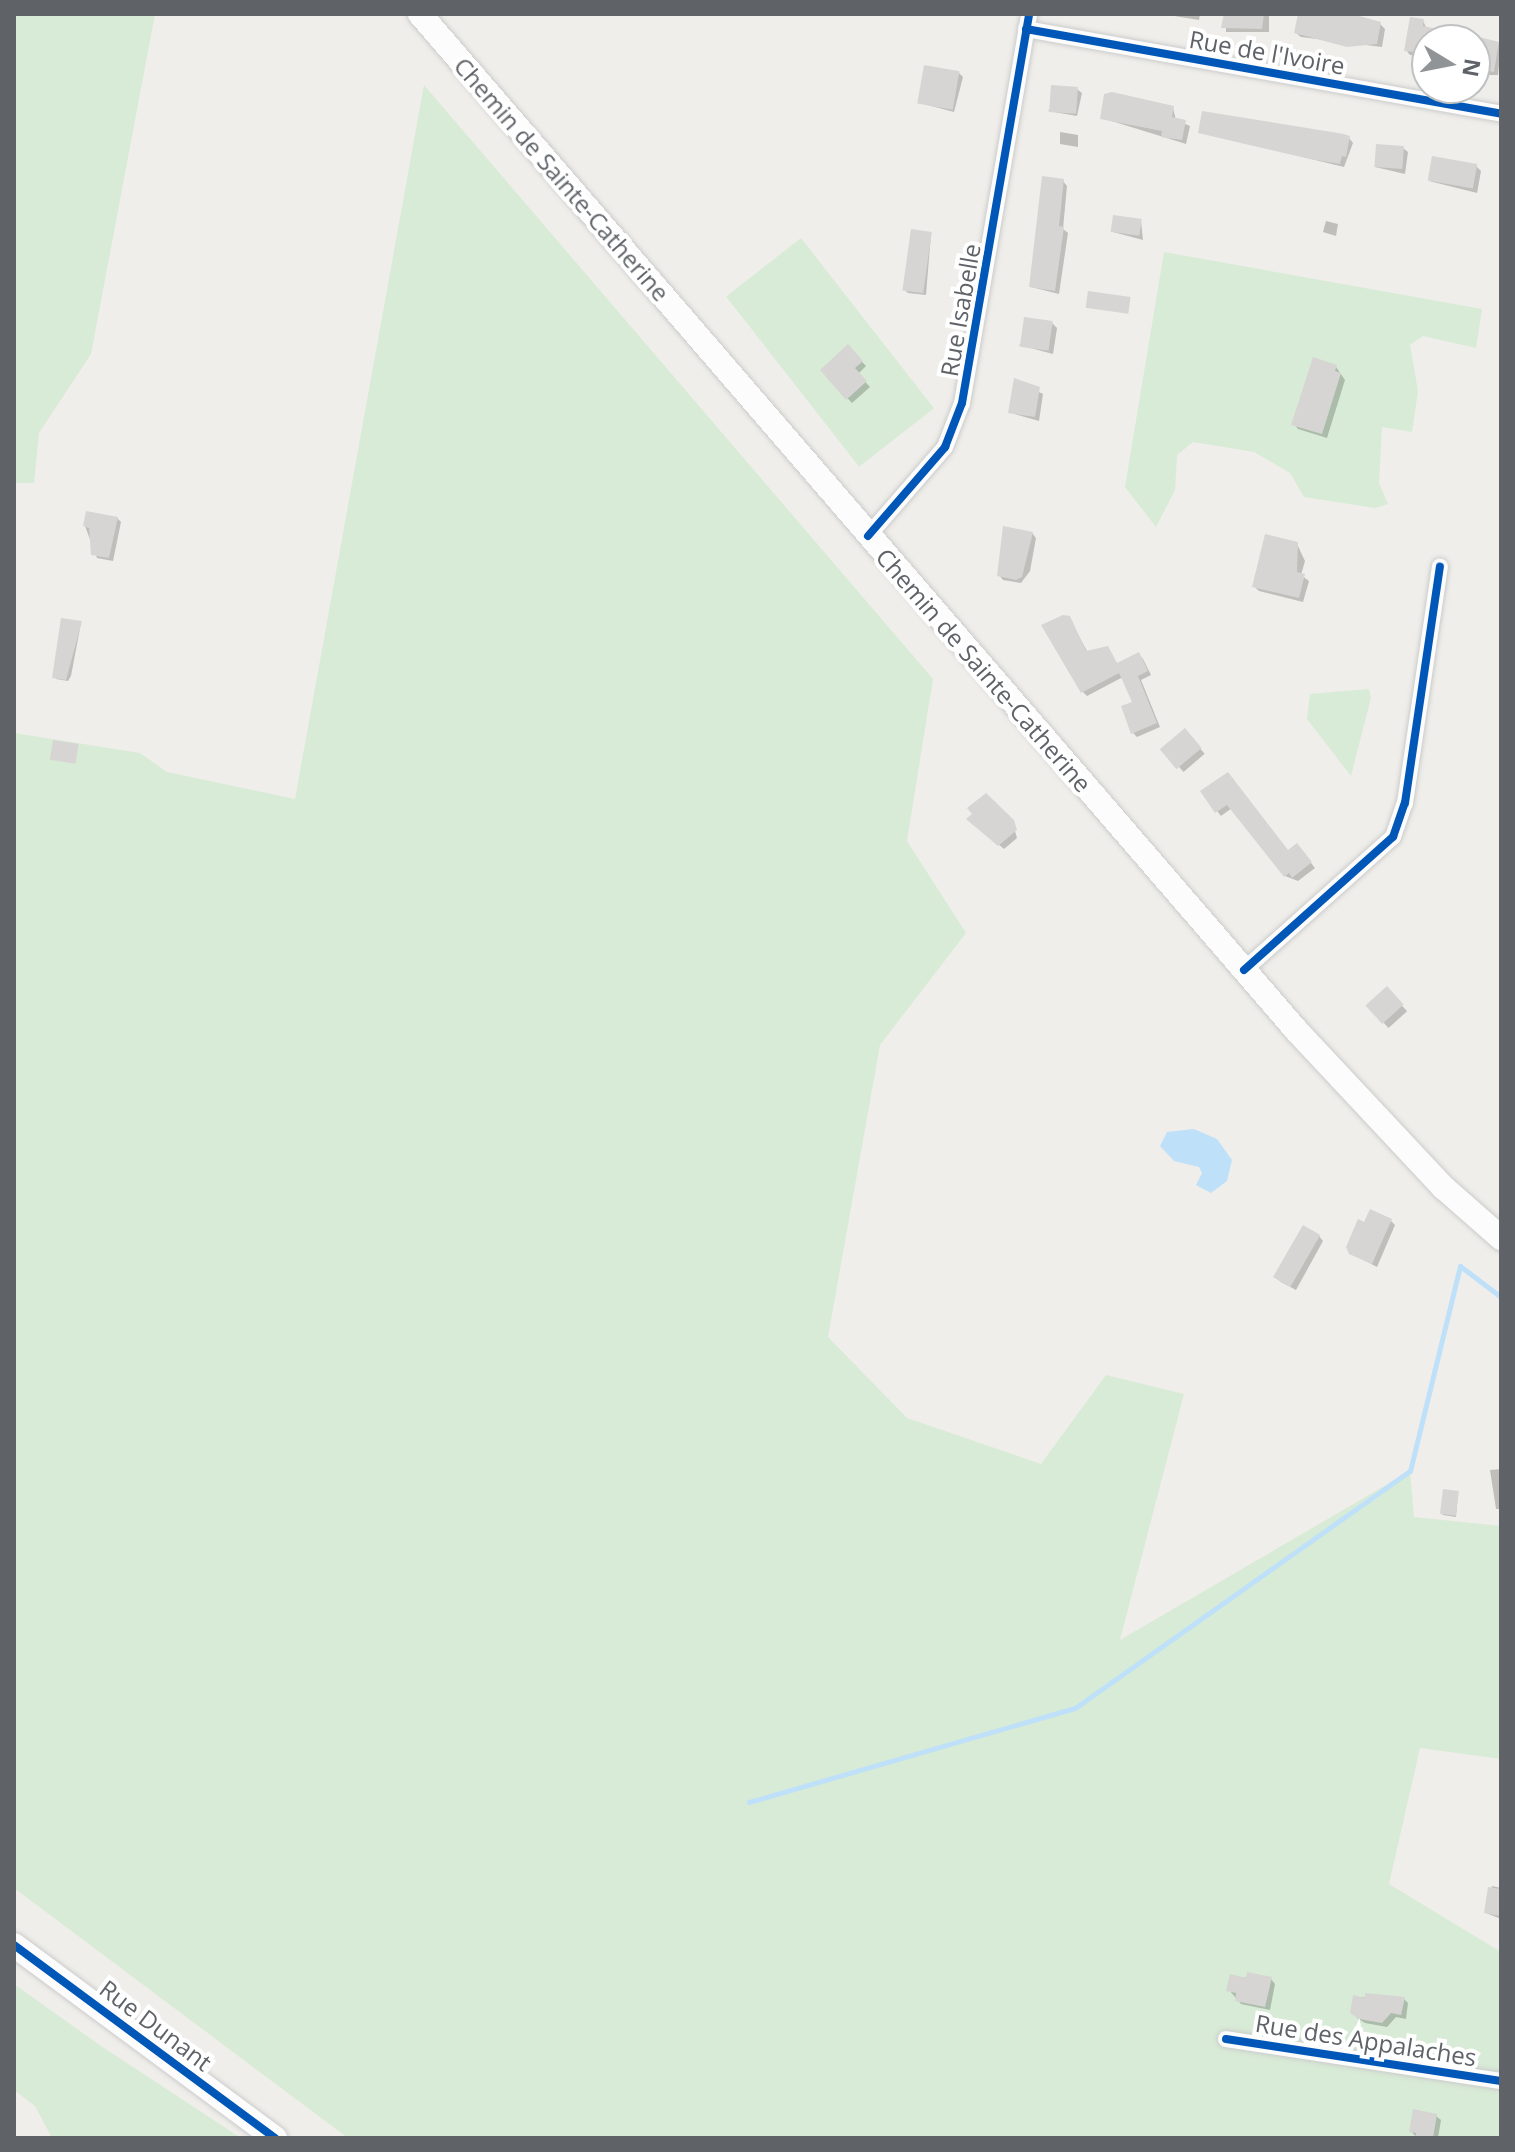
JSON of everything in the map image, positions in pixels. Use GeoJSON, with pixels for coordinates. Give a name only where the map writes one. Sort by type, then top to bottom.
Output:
{"type":"FeatureCollection","features":[{"type":"Feature","properties":{"kind":"main road","name":"Chemin de Sainte-Catherine"},"geometry":{"type":"LineString","coordinates":[[420,14],[1244,970],[1369,1111],[1501,1238]]}},
{"type":"Feature","properties":{"kind":"main road","name":"Rue Dunant"},"geometry":{"type":"LineString","coordinates":[[14,1945],[275,2138]]}},
{"type":"Feature","properties":{"kind":"street","name":"Rue Isabelle"},"geometry":{"type":"LineString","coordinates":[[868,536],[945,447],[962,403],[1028,22]]}},
{"type":"Feature","properties":{"kind":"street","name":"Rue de l'Ivoire"},"geometry":{"type":"LineString","coordinates":[[1028,22],[1501,114]]}},
{"type":"Feature","properties":{"kind":"street"},"geometry":{"type":"LineString","coordinates":[[1244,970],[1393,837],[1405,803],[1440,567]]}},
{"type":"Feature","properties":{"kind":"street","name":"Rue des Appalaches"},"geometry":{"type":"LineString","coordinates":[[1226,2039],[1501,2081]]}},
{"type":"Feature","properties":{"kind":"green space"},"geometry":{"type":"Polygon","coordinates":[[[14,14],[155,14],[91,354],[39,433],[34,483],[14,483],[14,14]]]}},
{"type":"Feature","properties":{"kind":"green space"},"geometry":{"type":"Polygon","coordinates":[[[424,85],[933,679],[907,841],[966,933],[880,1045],[828,1337],[907,1418],[1041,1464],[1106,1375],[1184,1394],[1120,1640],[1410,1471],[1414,1517],[1501,1526],[1501,1759],[1420,1748],[1389,1884],[1501,1952],[1501,2138],[348,2138],[14,1888],[14,733],[140,753],[167,772],[295,799],[424,85]]]}},
{"type":"Feature","properties":{"kind":"green space"},"geometry":{"type":"Polygon","coordinates":[[[801,238],[934,408],[859,467],[726,296],[801,238]]]}},
{"type":"Feature","properties":{"kind":"green space"},"geometry":{"type":"Polygon","coordinates":[[[1164,252],[1482,309],[1476,348],[1423,336],[1410,345],[1418,391],[1412,432],[1382,427],[1379,483],[1388,504],[1375,508],[1304,497],[1290,473],[1254,452],[1193,442],[1177,455],[1175,490],[1156,527],[1125,487],[1164,252]]]}},
{"type":"Feature","properties":{"kind":"green space"},"geometry":{"type":"Polygon","coordinates":[[[1369,689],[1371,698],[1351,776],[1307,719],[1310,694],[1369,689]]]}},
{"type":"Feature","properties":{"kind":"green space"},"geometry":{"type":"Polygon","coordinates":[[[14,1984],[101,2046],[241,2138],[52,2138],[35,2106],[14,2090],[14,1984]]]}},
{"type":"Feature","properties":{"kind":"water"},"geometry":{"type":"Polygon","coordinates":[[[1194,1129],[1217,1139],[1232,1160],[1227,1181],[1211,1193],[1196,1185],[1202,1173],[1199,1167],[1174,1161],[1160,1146],[1167,1132],[1194,1129]]]}},
{"type":"Feature","properties":{"kind":"building"},"geometry":{"type":"Polygon","coordinates":[[[1224,14],[1264,14],[1262,29],[1221,28],[1224,14]]]}},
{"type":"Feature","properties":{"kind":"building"},"geometry":{"type":"Polygon","coordinates":[[[1298,14],[1352,14],[1381,22],[1377,44],[1347,47],[1294,33],[1298,14]]]}},
{"type":"Feature","properties":{"kind":"building"},"geometry":{"type":"Polygon","coordinates":[[[1410,17],[1424,19],[1423,24],[1411,24],[1411,52],[1404,51],[1410,17]]]}},
{"type":"Feature","properties":{"kind":"building"},"geometry":{"type":"Polygon","coordinates":[[[1491,40],[1499,42],[1494,72],[1491,71],[1491,40]]]}},
{"type":"Feature","properties":{"kind":"building"},"geometry":{"type":"Polygon","coordinates":[[[924,65],[959,71],[953,110],[917,103],[924,65]]]}},
{"type":"Feature","properties":{"kind":"building"},"geometry":{"type":"Polygon","coordinates":[[[1051,85],[1078,87],[1076,114],[1049,112],[1051,85]]]}},
{"type":"Feature","properties":{"kind":"building"},"geometry":{"type":"Polygon","coordinates":[[[1112,92],[1174,106],[1172,117],[1186,120],[1182,140],[1161,137],[1162,131],[1100,119],[1104,94],[1112,92]]]}},
{"type":"Feature","properties":{"kind":"building"},"geometry":{"type":"Polygon","coordinates":[[[1202,111],[1344,134],[1350,136],[1346,157],[1342,156],[1340,164],[1198,133],[1202,111]]]}},
{"type":"Feature","properties":{"kind":"building"},"geometry":{"type":"Polygon","coordinates":[[[1376,144],[1404,146],[1402,169],[1374,167],[1376,144]]]}},
{"type":"Feature","properties":{"kind":"building"},"geometry":{"type":"Polygon","coordinates":[[[1432,156],[1477,164],[1473,189],[1428,181],[1432,156]]]}},
{"type":"Feature","properties":{"kind":"building"},"geometry":{"type":"Polygon","coordinates":[[[1042,176],[1064,179],[1059,226],[1064,227],[1055,291],[1029,287],[1042,176]]]}},
{"type":"Feature","properties":{"kind":"building"},"geometry":{"type":"Polygon","coordinates":[[[1113,215],[1142,219],[1139,236],[1111,232],[1113,215]]]}},
{"type":"Feature","properties":{"kind":"building"},"geometry":{"type":"Polygon","coordinates":[[[911,229],[932,232],[923,293],[902,290],[911,229]]]}},
{"type":"Feature","properties":{"kind":"building"},"geometry":{"type":"Polygon","coordinates":[[[1088,291],[1131,297],[1128,314],[1086,308],[1088,291]]]}},
{"type":"Feature","properties":{"kind":"building"},"geometry":{"type":"Polygon","coordinates":[[[1024,317],[1053,321],[1049,351],[1020,347],[1024,317]]]}},
{"type":"Feature","properties":{"kind":"building"},"geometry":{"type":"Polygon","coordinates":[[[848,344],[863,361],[855,368],[867,381],[846,400],[820,370],[848,344]]]}},
{"type":"Feature","properties":{"kind":"building"},"geometry":{"type":"Polygon","coordinates":[[[1313,357],[1337,365],[1335,371],[1341,373],[1322,434],[1291,425],[1313,357]]]}},
{"type":"Feature","properties":{"kind":"building"},"geometry":{"type":"Polygon","coordinates":[[[1014,378],[1040,387],[1035,417],[1008,413],[1014,378]]]}},
{"type":"Feature","properties":{"kind":"building"},"geometry":{"type":"Polygon","coordinates":[[[86,511],[118,517],[109,558],[91,555],[89,528],[83,526],[86,511]]]}},
{"type":"Feature","properties":{"kind":"building"},"geometry":{"type":"Polygon","coordinates":[[[1003,526],[1033,532],[1022,577],[1016,580],[997,576],[1003,526]]]}},
{"type":"Feature","properties":{"kind":"building"},"geometry":{"type":"Polygon","coordinates":[[[1265,534],[1298,542],[1297,572],[1305,574],[1299,598],[1252,587],[1265,534]]]}},
{"type":"Feature","properties":{"kind":"building"},"geometry":{"type":"Polygon","coordinates":[[[1063,615],[1070,616],[1086,651],[1108,646],[1117,663],[1139,652],[1148,671],[1138,676],[1157,723],[1131,734],[1121,706],[1132,702],[1119,673],[1081,693],[1041,625],[1063,615]]]}},
{"type":"Feature","properties":{"kind":"building"},"geometry":{"type":"Polygon","coordinates":[[[61,618],[82,621],[66,680],[52,678],[61,618]]]}},
{"type":"Feature","properties":{"kind":"building"},"geometry":{"type":"Polygon","coordinates":[[[1185,728],[1202,748],[1176,769],[1160,749],[1185,728]]]}},
{"type":"Feature","properties":{"kind":"building"},"geometry":{"type":"Polygon","coordinates":[[[53,740],[79,744],[76,764],[50,760],[53,740]]]}},
{"type":"Feature","properties":{"kind":"building"},"geometry":{"type":"Polygon","coordinates":[[[1228,772],[1288,850],[1297,843],[1312,862],[1292,878],[1289,873],[1284,877],[1227,805],[1215,813],[1200,791],[1228,772]]]}},
{"type":"Feature","properties":{"kind":"building"},"geometry":{"type":"Polygon","coordinates":[[[986,793],[1014,820],[1017,830],[998,846],[966,819],[972,814],[967,808],[986,793]]]}},
{"type":"Feature","properties":{"kind":"building"},"geometry":{"type":"Polygon","coordinates":[[[1387,986],[1404,1005],[1382,1024],[1365,1005],[1387,986]]]}},
{"type":"Feature","properties":{"kind":"building"},"geometry":{"type":"Polygon","coordinates":[[[1370,1209],[1392,1219],[1372,1264],[1349,1254],[1346,1247],[1358,1219],[1364,1222],[1370,1209]]]}},
{"type":"Feature","properties":{"kind":"building"},"geometry":{"type":"Polygon","coordinates":[[[1303,1225],[1320,1235],[1290,1287],[1273,1277],[1303,1225]]]}},
{"type":"Feature","properties":{"kind":"building"},"geometry":{"type":"Polygon","coordinates":[[[1443,1489],[1459,1491],[1456,1516],[1440,1514],[1443,1489]]]}},
{"type":"Feature","properties":{"kind":"building"},"geometry":{"type":"Polygon","coordinates":[[[1488,1887],[1501,1889],[1501,1916],[1484,1913],[1488,1887]]]}},
{"type":"Feature","properties":{"kind":"building"},"geometry":{"type":"Polygon","coordinates":[[[1247,1972],[1272,1977],[1265,2007],[1235,2001],[1236,1993],[1226,1991],[1230,1974],[1246,1978],[1247,1972]]]}},
{"type":"Feature","properties":{"kind":"building"},"geometry":{"type":"Polygon","coordinates":[[[1365,1993],[1405,1997],[1401,2015],[1391,2013],[1382,2023],[1359,2019],[1350,2013],[1353,1995],[1365,1998],[1365,1993]]]}},
{"type":"Feature","properties":{"kind":"building"},"geometry":{"type":"Polygon","coordinates":[[[1413,2109],[1437,2114],[1433,2138],[1415,2138],[1416,2133],[1409,2132],[1413,2109]]]}},
{"type":"Feature","properties":{"kind":"waterway"},"geometry":{"type":"LineString","coordinates":[[749,1802],[1075,1708],[1410,1471],[1460,1266],[1501,1297]]}},
{"type":"Feature","properties":{"kind":"cycle path"},"geometry":{"type":"LineString","coordinates":[[868,536],[945,447],[962,403],[1029,14]]}},
{"type":"Feature","properties":{"kind":"cycle path"},"geometry":{"type":"LineString","coordinates":[[1026,29],[1501,114]]}},
{"type":"Feature","properties":{"kind":"cycle path"},"geometry":{"type":"LineString","coordinates":[[1244,970],[1393,837],[1405,803],[1440,567]]}},
{"type":"Feature","properties":{"kind":"cycle path"},"geometry":{"type":"LineString","coordinates":[[14,1945],[275,2138]]}},
{"type":"Feature","properties":{"kind":"cycle path"},"geometry":{"type":"LineString","coordinates":[[1226,2039],[1501,2081]]}}]}
